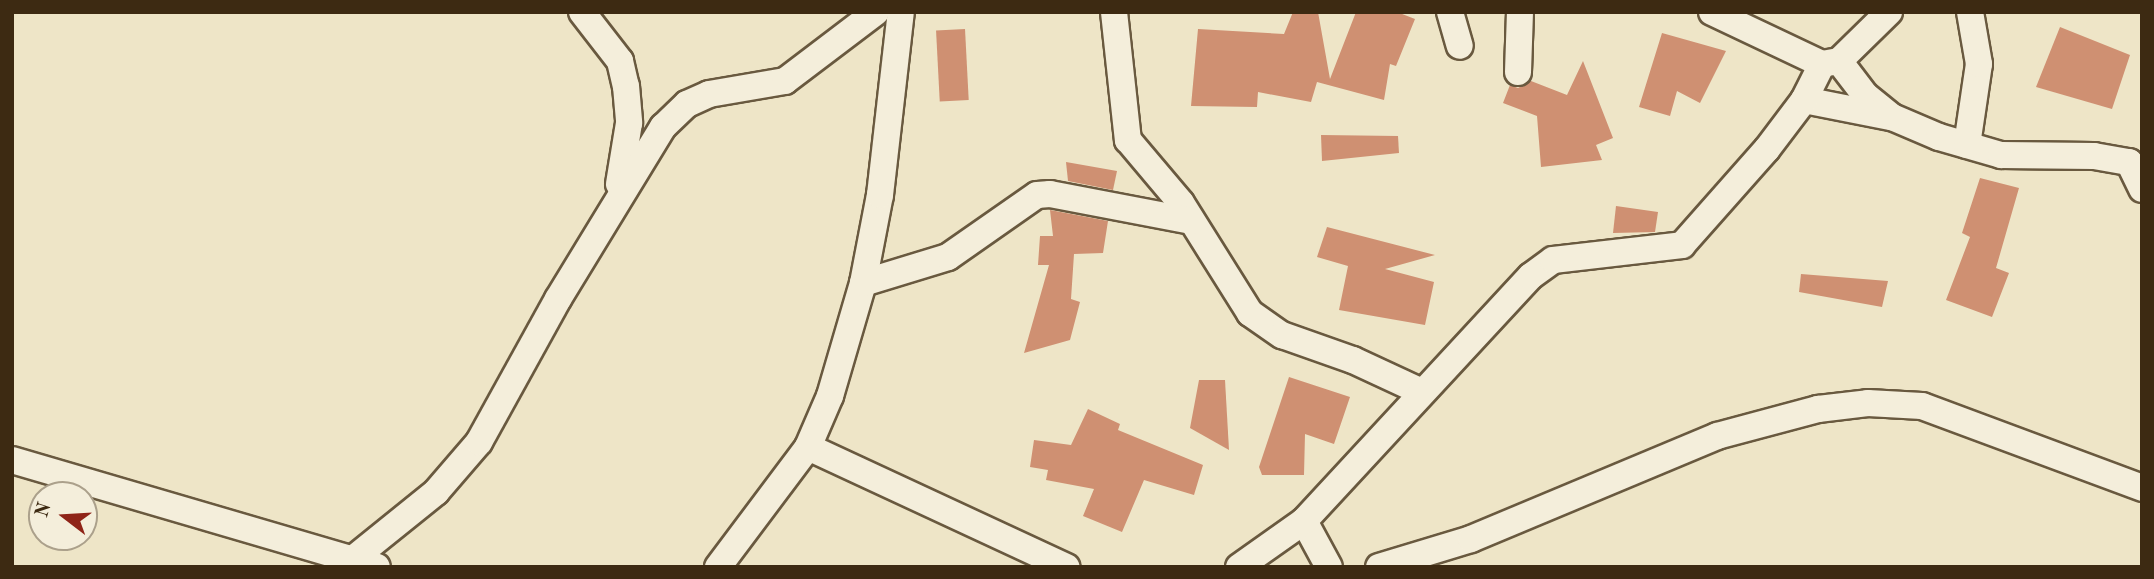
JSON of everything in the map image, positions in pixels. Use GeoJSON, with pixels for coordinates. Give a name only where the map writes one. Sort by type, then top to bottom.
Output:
{"type":"FeatureCollection","features":[{"type":"Feature","properties":{"kind":"street"},"geometry":{"type":"LineString","coordinates":[[582,12],[620,61],[626,86],[629,123],[614,208]]}},
{"type":"Feature","properties":{"kind":"street"},"geometry":{"type":"LineString","coordinates":[[12,460],[304,555],[365,563],[436,492],[479,442],[558,299],[663,127],[687,104],[744,85],[785,82],[876,12]]}},
{"type":"Feature","properties":{"kind":"street"},"geometry":{"type":"LineString","coordinates":[[718,567],[808,446],[830,396],[863,283],[896,87],[901,12]]}},
{"type":"Feature","properties":{"kind":"street"},"geometry":{"type":"LineString","coordinates":[[1114,12],[1128,140],[1191,221],[1250,313],[1282,335],[1353,360],[1422,392]]}},
{"type":"Feature","properties":{"kind":"street"},"geometry":{"type":"LineString","coordinates":[[1450,12],[1460,46]]}},
{"type":"Feature","properties":{"kind":"street"},"geometry":{"type":"LineString","coordinates":[[1518,72],[1520,12]]}},
{"type":"Feature","properties":{"kind":"street"},"geometry":{"type":"LineString","coordinates":[[1712,12],[1742,20],[1830,62],[1892,117]]}},
{"type":"Feature","properties":{"kind":"street"},"geometry":{"type":"LineString","coordinates":[[1239,567],[1304,522],[1531,276],[1553,260],[1682,245],[1768,149],[1830,62],[1889,12]]}},
{"type":"Feature","properties":{"kind":"street"},"geometry":{"type":"LineString","coordinates":[[1967,145],[1979,64],[1970,12]]}},
{"type":"Feature","properties":{"kind":"street"},"geometry":{"type":"LineString","coordinates":[[1804,100],[1892,117],[2001,155],[2094,156],[2136,160],[2142,189]]}},
{"type":"Feature","properties":{"kind":"street"},"geometry":{"type":"LineString","coordinates":[[863,283],[948,257],[1037,195],[1191,221]]}},
{"type":"Feature","properties":{"kind":"street"},"geometry":{"type":"LineString","coordinates":[[1379,567],[1471,540],[1717,436],[1818,409],[1868,403],[1922,406],[2142,488]]}},
{"type":"Feature","properties":{"kind":"street"},"geometry":{"type":"LineString","coordinates":[[808,446],[1066,567]]}},
{"type":"Feature","properties":{"kind":"street"},"geometry":{"type":"LineString","coordinates":[[1304,522],[1329,567]]}},
{"type":"Feature","properties":{"kind":"building"},"geometry":{"type":"Polygon","coordinates":[[[1293,12],[1318,12],[1330,79],[1356,12],[1397,12],[1415,19],[1396,66],[1390,64],[1384,100],[1317,82],[1311,102],[1258,92],[1257,107],[1191,106],[1198,29],[1284,34],[1293,12]]]}},
{"type":"Feature","properties":{"kind":"building"},"geometry":{"type":"Polygon","coordinates":[[[2060,27],[2130,55],[2112,109],[2036,87],[2060,27]]]}},
{"type":"Feature","properties":{"kind":"building"},"geometry":{"type":"Polygon","coordinates":[[[965,29],[969,100],[940,101],[936,31],[965,29]]]}},
{"type":"Feature","properties":{"kind":"building"},"geometry":{"type":"Polygon","coordinates":[[[1662,33],[1726,51],[1700,103],[1677,91],[1670,116],[1639,107],[1662,33]]]}},
{"type":"Feature","properties":{"kind":"building"},"geometry":{"type":"Polygon","coordinates":[[[1583,61],[1613,138],[1596,145],[1602,160],[1541,167],[1537,116],[1503,103],[1510,85],[1518,88],[1531,81],[1567,95],[1583,61]]]}},
{"type":"Feature","properties":{"kind":"building"},"geometry":{"type":"Polygon","coordinates":[[[1321,135],[1398,136],[1399,153],[1322,161],[1321,135]]]}},
{"type":"Feature","properties":{"kind":"building"},"geometry":{"type":"Polygon","coordinates":[[[1066,162],[1117,171],[1113,190],[1068,181],[1066,162]]]}},
{"type":"Feature","properties":{"kind":"building"},"geometry":{"type":"Polygon","coordinates":[[[1980,178],[2019,188],[1996,268],[2009,273],[1992,317],[1946,300],[1970,237],[1962,233],[1980,178]]]}},
{"type":"Feature","properties":{"kind":"building"},"geometry":{"type":"Polygon","coordinates":[[[1616,206],[1658,212],[1655,232],[1613,233],[1616,206]]]}},
{"type":"Feature","properties":{"kind":"building"},"geometry":{"type":"Polygon","coordinates":[[[1050,210],[1108,221],[1103,253],[1074,254],[1071,299],[1080,302],[1070,340],[1024,353],[1049,265],[1038,265],[1040,236],[1053,236],[1050,210]]]}},
{"type":"Feature","properties":{"kind":"building"},"geometry":{"type":"Polygon","coordinates":[[[1327,227],[1435,255],[1385,269],[1434,282],[1425,325],[1339,310],[1348,266],[1317,257],[1327,227]]]}},
{"type":"Feature","properties":{"kind":"building"},"geometry":{"type":"Polygon","coordinates":[[[1801,274],[1888,281],[1882,307],[1799,292],[1801,274]]]}},
{"type":"Feature","properties":{"kind":"building"},"geometry":{"type":"Polygon","coordinates":[[[1289,377],[1350,397],[1334,444],[1305,434],[1304,475],[1262,475],[1259,467],[1289,377]]]}},
{"type":"Feature","properties":{"kind":"building"},"geometry":{"type":"Polygon","coordinates":[[[1199,380],[1225,380],[1229,450],[1190,428],[1199,380]]]}},
{"type":"Feature","properties":{"kind":"building"},"geometry":{"type":"Polygon","coordinates":[[[1088,409],[1120,424],[1118,430],[1203,465],[1194,495],[1144,480],[1122,532],[1083,516],[1094,489],[1046,480],[1048,470],[1030,467],[1034,440],[1071,445],[1088,409]]]}}]}
